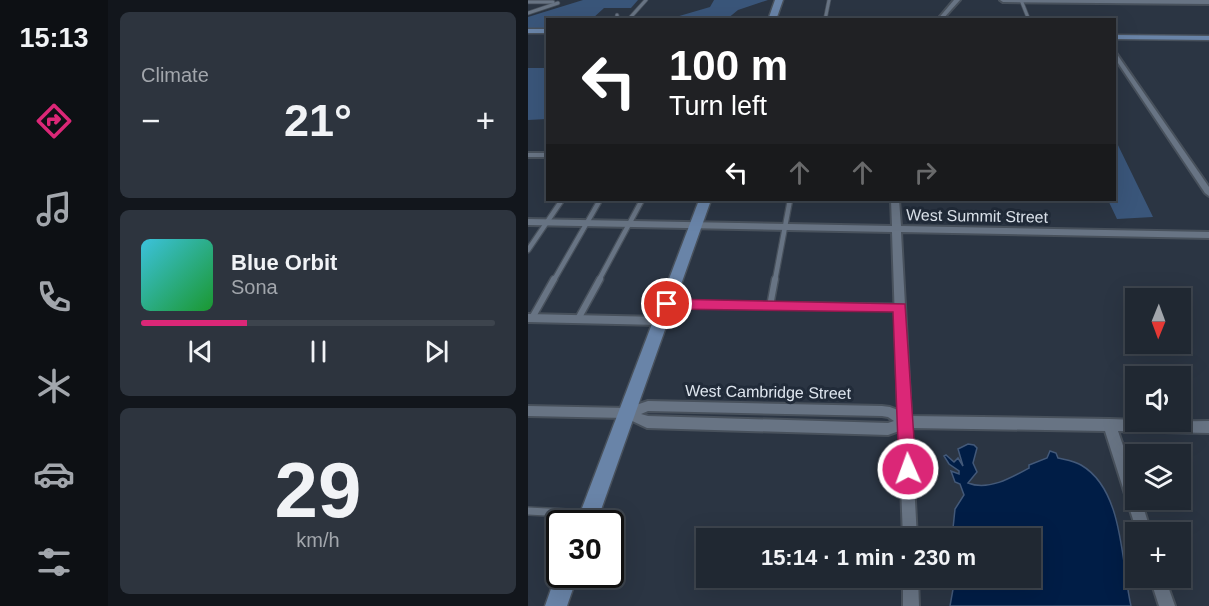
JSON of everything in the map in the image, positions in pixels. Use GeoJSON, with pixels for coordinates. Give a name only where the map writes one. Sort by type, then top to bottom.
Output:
{"type":"FeatureCollection","features":[{"type":"Feature","properties":{"kind":"street"},"geometry":{"type":"LineString","coordinates":[[773,18],[779,0]]}},
{"type":"Feature","properties":{"kind":"street"},"geometry":{"type":"LineString","coordinates":[[941,18],[957,0]]}},
{"type":"Feature","properties":{"kind":"street"},"geometry":{"type":"LineString","coordinates":[[1003,0],[1209,2]]}},
{"type":"Feature","properties":{"kind":"street"},"geometry":{"type":"LineString","coordinates":[[528,31],[546,32]]}},
{"type":"Feature","properties":{"kind":"street"},"geometry":{"type":"LineString","coordinates":[[1116,37],[1209,38]]}},
{"type":"Feature","properties":{"kind":"street"},"geometry":{"type":"LineString","coordinates":[[1116,55],[1209,193]]}},
{"type":"Feature","properties":{"kind":"street"},"geometry":{"type":"LineString","coordinates":[[528,155],[546,155]]}},
{"type":"Feature","properties":{"kind":"street"},"geometry":{"type":"LineString","coordinates":[[591,510],[705,201]]}},
{"type":"Feature","properties":{"kind":"street"},"geometry":{"type":"LineString","coordinates":[[895,201],[910,528]]}},
{"type":"Feature","properties":{"kind":"street","name":"West Summit Street"},"geometry":{"type":"LineString","coordinates":[[528,222],[1209,236]]}},
{"type":"Feature","properties":{"kind":"street"},"geometry":{"type":"LineString","coordinates":[[530,318],[660,321]]}},
{"type":"Feature","properties":{"kind":"street","name":"West Cambridge Street"},"geometry":{"type":"LineString","coordinates":[[528,411],[627,413],[647,422],[888,429],[906,422],[1209,427]]}},
{"type":"Feature","properties":{"kind":"street"},"geometry":{"type":"LineString","coordinates":[[1110,425],[1141,522]]}},
{"type":"Feature","properties":{"kind":"street"},"geometry":{"type":"LineString","coordinates":[[556,606],[562,588]]}},
{"type":"Feature","properties":{"kind":"street"},"geometry":{"type":"LineString","coordinates":[[911,588],[911,606]]}},
{"type":"Feature","properties":{"kind":"street"},"geometry":{"type":"LineString","coordinates":[[1161,588],[1167,606]]}},
{"type":"Feature","properties":{"kind":"lane"},"geometry":{"type":"LineString","coordinates":[[630,18],[646,0]]}},
{"type":"Feature","properties":{"kind":"lane"},"geometry":{"type":"LineString","coordinates":[[825,18],[829,0]]}},
{"type":"Feature","properties":{"kind":"lane"},"geometry":{"type":"LineString","coordinates":[[1021,0],[1028,18]]}},
{"type":"Feature","properties":{"kind":"lane"},"geometry":{"type":"LineString","coordinates":[[528,2],[558,3],[528,11]]}},
{"type":"Feature","properties":{"kind":"lane"},"geometry":{"type":"LineString","coordinates":[[528,11],[538,2]]}},
{"type":"Feature","properties":{"kind":"lane"},"geometry":{"type":"LineString","coordinates":[[528,250],[561,201]]}},
{"type":"Feature","properties":{"kind":"lane"},"geometry":{"type":"LineString","coordinates":[[530,318],[599,201]]}},
{"type":"Feature","properties":{"kind":"lane"},"geometry":{"type":"LineString","coordinates":[[578,319],[641,201]]}},
{"type":"Feature","properties":{"kind":"lane"},"geometry":{"type":"LineString","coordinates":[[770,306],[790,201]]}},
{"type":"Feature","properties":{"kind":"lane"},"geometry":{"type":"LineString","coordinates":[[667,304],[900,308]]}},
{"type":"Feature","properties":{"kind":"lane"},"geometry":{"type":"LineString","coordinates":[[528,511],[546,513]]}},
{"type":"Feature","properties":{"kind":"shaded area"},"geometry":{"type":"Polygon","coordinates":[[[583,0],[638,0],[631,8],[604,8],[593,18],[546,18],[546,29],[528,29],[528,17],[583,0]]]}},
{"type":"Feature","properties":{"kind":"shaded area"},"geometry":{"type":"Polygon","coordinates":[[[714,0],[768,0],[738,10],[728,18],[672,18],[710,7],[714,0]]]}},
{"type":"Feature","properties":{"kind":"shaded area"},"geometry":{"type":"Polygon","coordinates":[[[528,68],[546,68],[546,119],[528,120],[528,68]]]}},
{"type":"Feature","properties":{"kind":"shaded area"},"geometry":{"type":"Polygon","coordinates":[[[1116,141],[1153,217],[1117,219],[1108,201],[1116,201],[1116,141]]]}},
{"type":"Feature","properties":{"kind":"shaded area"},"geometry":{"type":"Polygon","coordinates":[[[968,444],[977,448],[973,463],[977,472],[968,483],[976,485],[991,484],[1007,479],[1029,468],[1029,465],[1047,458],[1050,451],[1056,453],[1058,458],[1081,465],[1095,476],[1106,492],[1113,509],[1125,570],[1125,588],[1128,588],[1131,606],[950,606],[953,588],[1041,588],[1041,528],[953,528],[955,509],[964,495],[951,471],[959,474],[959,471],[949,464],[944,456],[946,455],[954,462],[958,458],[963,466],[958,449],[968,444]]]}},
{"type":"Feature","properties":{"kind":"route"},"geometry":{"type":"LineString","coordinates":[[667,304],[900,308],[908,469]]}}]}
